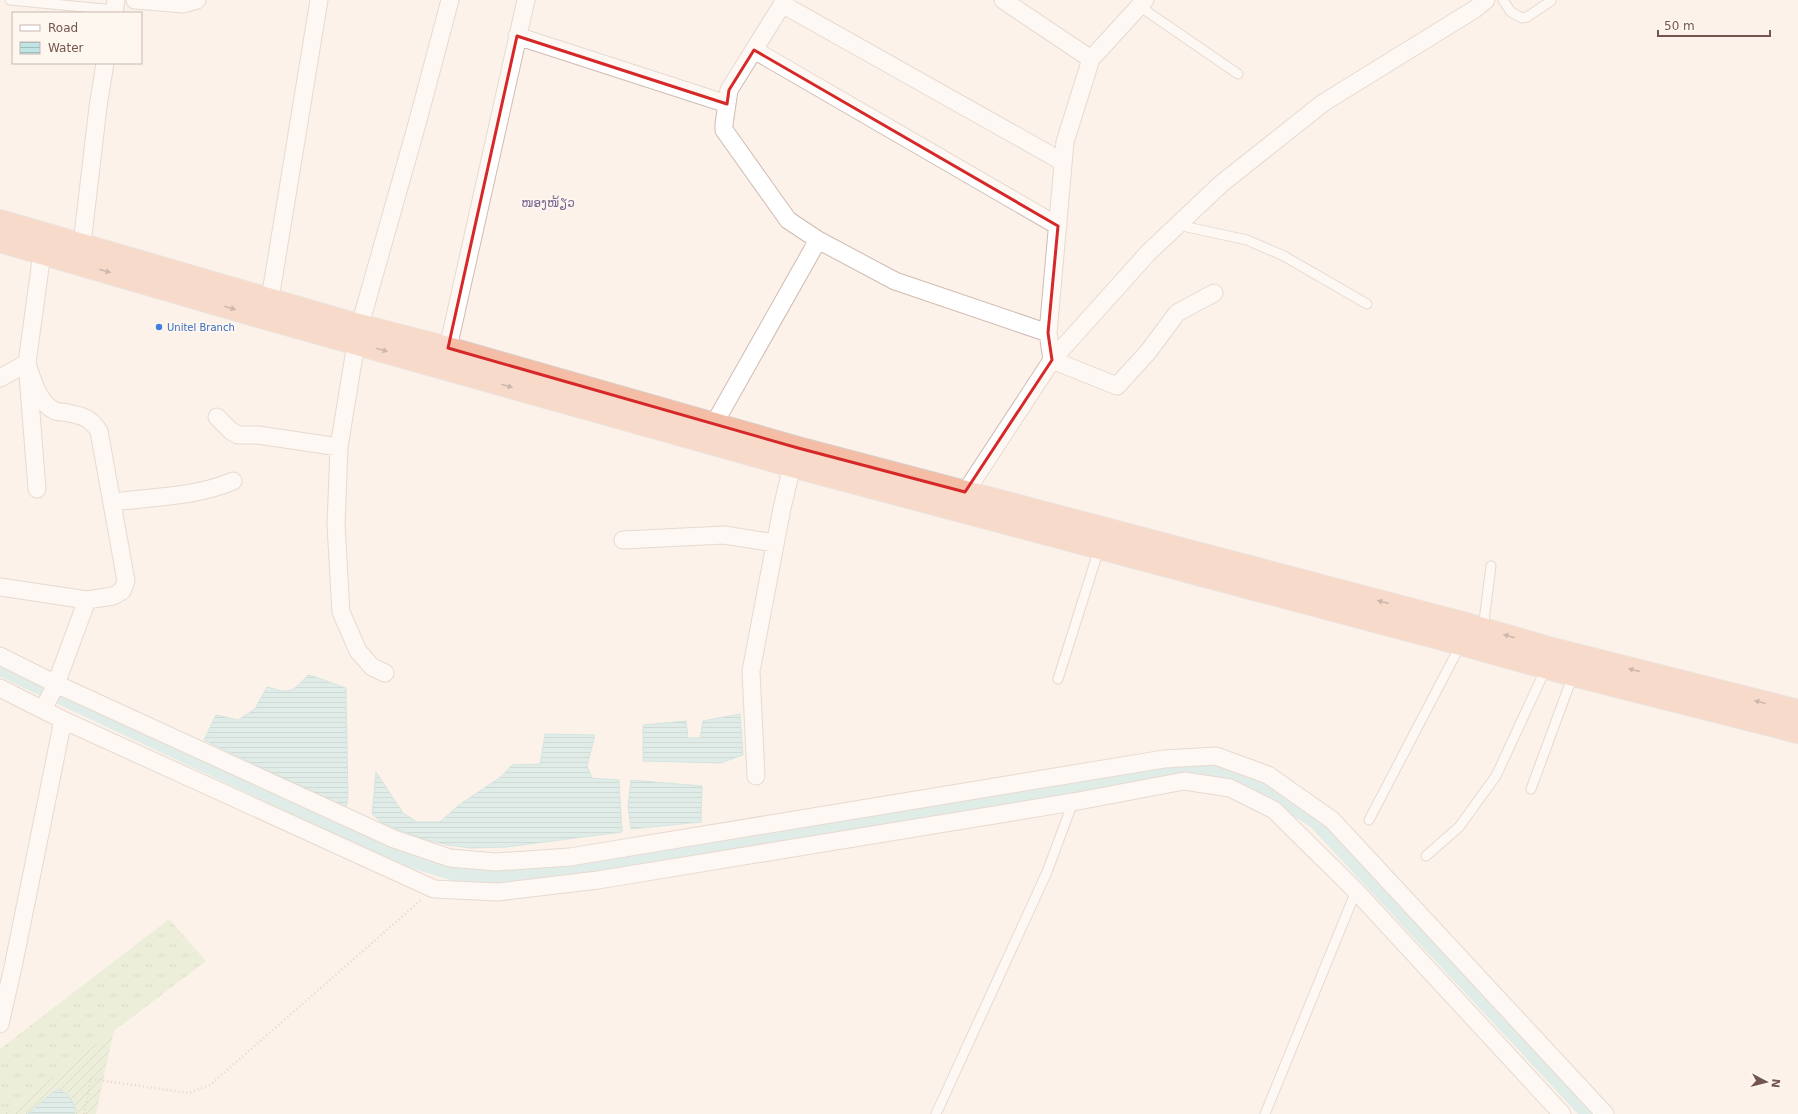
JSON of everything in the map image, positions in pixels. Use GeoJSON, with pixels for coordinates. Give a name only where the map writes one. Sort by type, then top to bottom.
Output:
{"type":"FeatureCollection","features":[{"type":"Feature","properties":{"kind":"highway"},"geometry":{"type":"LineString","coordinates":[[0,220],[80,254],[358,334],[792,466],[960,500],[1483,629],[1552,649],[1798,711]]}},
{"type":"Feature","properties":{"kind":"highway"},"geometry":{"type":"LineString","coordinates":[[0,241],[42,253],[80,254],[270,298],[358,334],[448,348],[798,448],[960,500],[1099,549],[1461,644],[1572,675],[1798,732]]}},
{"type":"Feature","properties":{"kind":"street"},"geometry":{"type":"LineString","coordinates":[[135,0],[183,4],[197,0]]}},
{"type":"Feature","properties":{"kind":"street"},"geometry":{"type":"LineString","coordinates":[[270,298],[319,0]]}},
{"type":"Feature","properties":{"kind":"street"},"geometry":{"type":"LineString","coordinates":[[385,673],[372,667],[358,651],[341,612],[336,525],[339,447],[358,334],[450,0]]}},
{"type":"Feature","properties":{"kind":"street"},"geometry":{"type":"LineString","coordinates":[[448,348],[526,0]]}},
{"type":"Feature","properties":{"kind":"street"},"geometry":{"type":"LineString","coordinates":[[1003,0],[1091,59]]}},
{"type":"Feature","properties":{"kind":"street"},"geometry":{"type":"LineString","coordinates":[[1048,333],[895,281],[818,240],[788,220],[727,136],[724,124],[729,90],[783,2],[1063,162]]}},
{"type":"Feature","properties":{"kind":"street"},"geometry":{"type":"LineString","coordinates":[[1052,360],[1048,333],[1065,142],[1091,59],[1142,3]]}},
{"type":"Feature","properties":{"kind":"street"},"geometry":{"type":"LineString","coordinates":[[960,500],[1052,360],[1148,253],[1221,184],[1323,103],[1477,3]]}},
{"type":"Feature","properties":{"kind":"street"},"geometry":{"type":"LineString","coordinates":[[517,36],[727,104]]}},
{"type":"Feature","properties":{"kind":"street"},"geometry":{"type":"LineString","coordinates":[[754,50],[1058,226]]}},
{"type":"Feature","properties":{"kind":"street"},"geometry":{"type":"LineString","coordinates":[[80,254],[98,107],[105,64]]}},
{"type":"Feature","properties":{"kind":"street"},"geometry":{"type":"LineString","coordinates":[[714,424],[818,240]]}},
{"type":"Feature","properties":{"kind":"street"},"geometry":{"type":"LineString","coordinates":[[37,489],[26,363],[42,253]]}},
{"type":"Feature","properties":{"kind":"street"},"geometry":{"type":"LineString","coordinates":[[1052,360],[1117,386],[1148,352],[1176,313],[1214,293]]}},
{"type":"Feature","properties":{"kind":"street"},"geometry":{"type":"LineString","coordinates":[[0,378],[26,363]]}},
{"type":"Feature","properties":{"kind":"street"},"geometry":{"type":"LineString","coordinates":[[0,587],[87,600],[113,596],[122,591],[126,580],[99,431],[91,420],[76,414],[55,411],[42,400],[26,363]]}},
{"type":"Feature","properties":{"kind":"street"},"geometry":{"type":"LineString","coordinates":[[217,417],[231,431],[238,435],[258,435],[339,447]]}},
{"type":"Feature","properties":{"kind":"street"},"geometry":{"type":"LineString","coordinates":[[756,776],[752,671],[775,543],[792,466]]}},
{"type":"Feature","properties":{"kind":"street"},"geometry":{"type":"LineString","coordinates":[[112,502],[217,488],[233,481]]}},
{"type":"Feature","properties":{"kind":"street"},"geometry":{"type":"LineString","coordinates":[[623,540],[724,535],[775,543]]}},
{"type":"Feature","properties":{"kind":"street"},"geometry":{"type":"LineString","coordinates":[[45,707],[55,687],[87,600]]}},
{"type":"Feature","properties":{"kind":"street"},"geometry":{"type":"LineString","coordinates":[[0,656],[55,687],[394,839],[450,858],[496,862],[570,857],[1164,759],[1216,756],[1268,775],[1332,820],[1605,1114]]}},
{"type":"Feature","properties":{"kind":"street"},"geometry":{"type":"LineString","coordinates":[[0,688],[45,707],[63,720],[434,889],[498,892],[598,880],[1074,802],[1184,781],[1230,788],[1274,810],[1356,891],[1562,1114]]}},
{"type":"Feature","properties":{"kind":"street"},"geometry":{"type":"LineString","coordinates":[[0,1024],[63,720]]}},
{"type":"Feature","properties":{"kind":"lane"},"geometry":{"type":"LineString","coordinates":[[10,0],[115,8]]}},
{"type":"Feature","properties":{"kind":"lane"},"geometry":{"type":"LineString","coordinates":[[1503,0],[1512,12],[1522,18],[1527,17],[1552,1]]}},
{"type":"Feature","properties":{"kind":"lane"},"geometry":{"type":"LineString","coordinates":[[1142,3],[1238,74]]}},
{"type":"Feature","properties":{"kind":"lane"},"geometry":{"type":"LineString","coordinates":[[1178,225],[1247,240],[1284,256],[1367,304]]}},
{"type":"Feature","properties":{"kind":"lane"},"geometry":{"type":"LineString","coordinates":[[1058,679],[1099,549]]}},
{"type":"Feature","properties":{"kind":"lane"},"geometry":{"type":"LineString","coordinates":[[1483,629],[1491,566]]}},
{"type":"Feature","properties":{"kind":"lane"},"geometry":{"type":"LineString","coordinates":[[1369,820],[1461,644]]}},
{"type":"Feature","properties":{"kind":"lane"},"geometry":{"type":"LineString","coordinates":[[1426,856],[1459,827],[1496,776],[1546,668]]}},
{"type":"Feature","properties":{"kind":"lane"},"geometry":{"type":"LineString","coordinates":[[1530,790],[1572,675]]}},
{"type":"Feature","properties":{"kind":"lane"},"geometry":{"type":"LineString","coordinates":[[936,1114],[1047,872],[1074,802]]}},
{"type":"Feature","properties":{"kind":"lane"},"geometry":{"type":"LineString","coordinates":[[1265,1114],[1356,891]]}},
{"type":"Feature","properties":{"kind":"path"},"geometry":{"type":"LineString","coordinates":[[84,1114],[91,1079],[190,1093],[210,1085],[434,889]]}},
{"type":"Feature","properties":{"kind":"highlighted area"},"geometry":{"type":"Polygon","coordinates":[[[517,36],[727,104],[729,90],[754,50],[1058,226],[1048,333],[1052,360],[965,492],[798,448],[448,348],[517,36]]]}},
{"type":"Feature","properties":{"kind":"green space"},"geometry":{"type":"Polygon","coordinates":[[[169,919],[206,961],[5,1114],[0,1114],[0,1049],[169,919]]]}},
{"type":"Feature","properties":{"kind":"green space"},"geometry":{"type":"Polygon","coordinates":[[[114,1030],[96,1114],[5,1114],[114,1030]]]}},
{"type":"Feature","properties":{"kind":"water"},"geometry":{"type":"Polygon","coordinates":[[[308,675],[346,688],[348,798],[346,808],[204,740],[216,715],[238,720],[255,709],[267,687],[282,691],[294,689],[308,675]]]}},
{"type":"Feature","properties":{"kind":"water"},"geometry":{"type":"Polygon","coordinates":[[[740,714],[743,755],[720,763],[643,761],[643,725],[686,721],[688,738],[700,738],[703,721],[740,714]]]}},
{"type":"Feature","properties":{"kind":"water"},"geometry":{"type":"Polygon","coordinates":[[[545,734],[595,735],[587,766],[592,778],[619,780],[622,832],[506,847],[471,848],[448,845],[420,838],[384,824],[372,814],[376,772],[403,813],[417,822],[440,822],[459,805],[502,776],[512,765],[540,764],[545,734]]]}},
{"type":"Feature","properties":{"kind":"water"},"geometry":{"type":"Polygon","coordinates":[[[631,780],[702,786],[701,822],[631,829],[628,806],[631,780]]]}},
{"type":"Feature","properties":{"kind":"water"},"geometry":{"type":"Polygon","coordinates":[[[59,1089],[72,1101],[76,1111],[74,1114],[28,1114],[47,1097],[59,1089]]]}},
{"type":"Feature","properties":{"kind":"waterway"},"geometry":{"type":"LineString","coordinates":[[0,668],[402,857],[465,876],[526,874],[711,849],[1152,772],[1215,771],[1267,790],[1316,821],[1589,1114]]}},
{"type":"Feature","properties":{"kind":"place","name":"Unitel Branch"},"geometry":{"type":"Point","coordinates":[159,327]}},
{"type":"Feature","properties":{"kind":"district","name":"ໜອງໜ້ຽວ"},"geometry":{"type":"Point","coordinates":[548,203]}}]}
